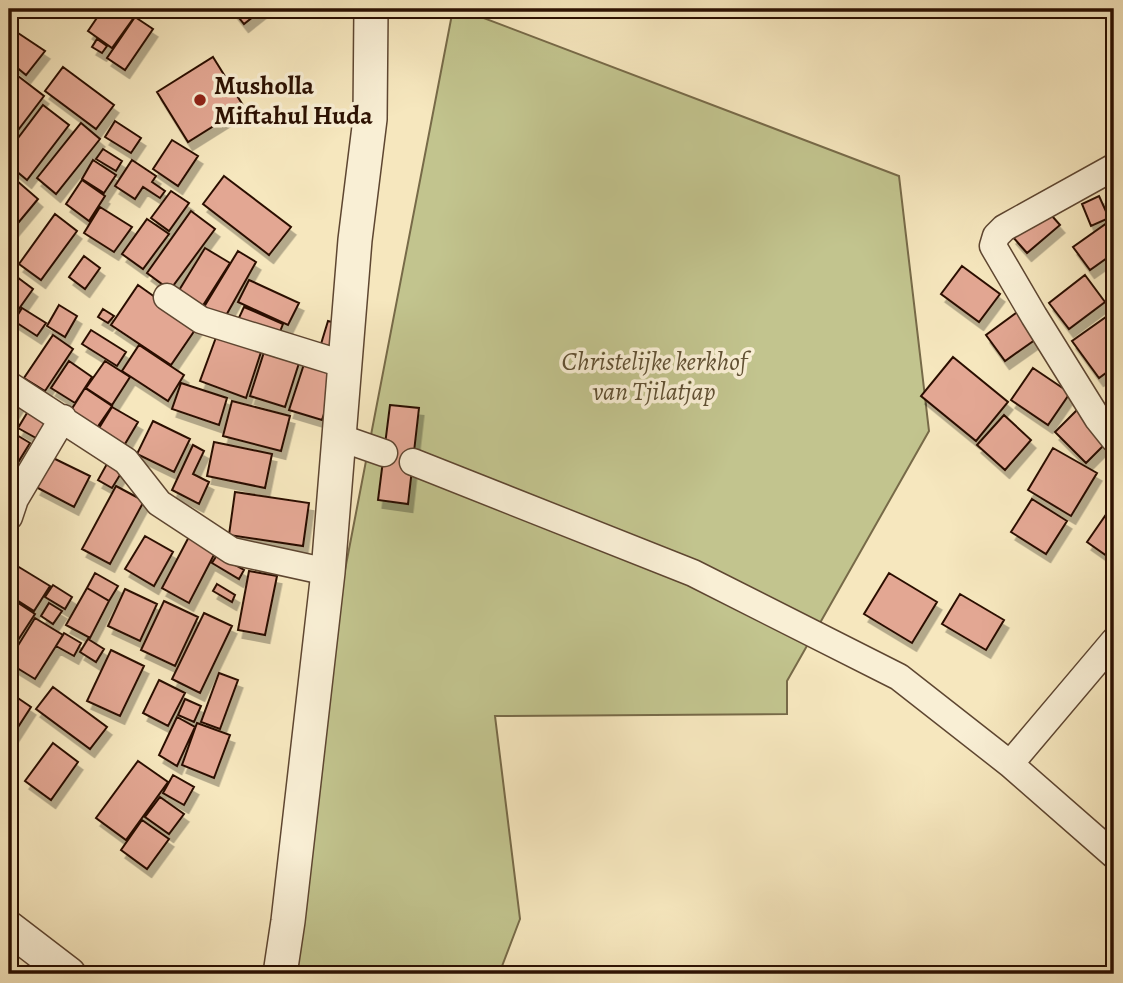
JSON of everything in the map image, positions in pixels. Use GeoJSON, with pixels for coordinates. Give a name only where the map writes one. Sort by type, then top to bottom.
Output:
{"type":"FeatureCollection","features":[{"type":"Feature","properties":{"kind":"street"},"geometry":{"type":"LineString","coordinates":[[280,974],[328,572],[341,438],[355,240],[370,119],[371,9]]}},
{"type":"Feature","properties":{"kind":"street"},"geometry":{"type":"LineString","coordinates":[[1114,167],[1004,228],[993,241],[995,253],[1098,419],[1114,439]]}},
{"type":"Feature","properties":{"kind":"street"},"geometry":{"type":"LineString","coordinates":[[167,297],[201,320],[346,365]]}},
{"type":"Feature","properties":{"kind":"street"},"geometry":{"type":"LineString","coordinates":[[9,385],[126,461],[159,503],[232,551],[328,572]]}},
{"type":"Feature","properties":{"kind":"street"},"geometry":{"type":"LineString","coordinates":[[11,504],[63,418]]}},
{"type":"Feature","properties":{"kind":"street"},"geometry":{"type":"LineString","coordinates":[[341,438],[384,453]]}},
{"type":"Feature","properties":{"kind":"street"},"geometry":{"type":"LineString","coordinates":[[413,462],[693,573],[899,677],[1010,764],[1114,855]]}},
{"type":"Feature","properties":{"kind":"street"},"geometry":{"type":"LineString","coordinates":[[1010,764],[1114,641]]}},
{"type":"Feature","properties":{"kind":"street"},"geometry":{"type":"LineString","coordinates":[[9,928],[69,974]]}},
{"type":"Feature","properties":{"kind":"green space","name":"Christelijke kerkhof van Tjilatjap"},"geometry":{"type":"Polygon","coordinates":[[[453,9],[460,9],[899,176],[929,431],[787,681],[787,714],[495,716],[520,919],[499,974],[294,974],[340,596],[453,9]]]}},
{"type":"Feature","properties":{"kind":"building"},"geometry":{"type":"Polygon","coordinates":[[[103,9],[125,9],[135,16],[112,48],[88,31],[103,9]]]}},
{"type":"Feature","properties":{"kind":"building"},"geometry":{"type":"Polygon","coordinates":[[[232,9],[263,9],[244,24],[232,9]]]}},
{"type":"Feature","properties":{"kind":"building"},"geometry":{"type":"Polygon","coordinates":[[[135,17],[153,29],[125,70],[107,58],[135,17]]]}},
{"type":"Feature","properties":{"kind":"building"},"geometry":{"type":"Polygon","coordinates":[[[9,27],[45,51],[26,75],[9,61],[9,27]]]}},
{"type":"Feature","properties":{"kind":"building"},"geometry":{"type":"Polygon","coordinates":[[[97,39],[107,46],[102,53],[92,47],[97,39]]]}},
{"type":"Feature","properties":{"kind":"building","name":"Musholla Miftahul Huda"},"geometry":{"type":"Polygon","coordinates":[[[213,57],[244,107],[188,142],[157,92],[213,57]]]}},
{"type":"Feature","properties":{"kind":"building"},"geometry":{"type":"Polygon","coordinates":[[[9,67],[17,74],[9,83],[9,67]]]}},
{"type":"Feature","properties":{"kind":"building"},"geometry":{"type":"Polygon","coordinates":[[[63,67],[114,105],[96,129],[45,91],[63,67]]]}},
{"type":"Feature","properties":{"kind":"building"},"geometry":{"type":"Polygon","coordinates":[[[18,76],[44,96],[9,142],[9,89],[18,76]]]}},
{"type":"Feature","properties":{"kind":"building"},"geometry":{"type":"Polygon","coordinates":[[[43,105],[69,125],[27,180],[9,165],[9,150],[43,105]]]}},
{"type":"Feature","properties":{"kind":"building"},"geometry":{"type":"Polygon","coordinates":[[[115,121],[141,138],[131,153],[105,137],[115,121]]]}},
{"type":"Feature","properties":{"kind":"building"},"geometry":{"type":"Polygon","coordinates":[[[81,123],[100,139],[56,194],[37,178],[81,123]]]}},
{"type":"Feature","properties":{"kind":"building"},"geometry":{"type":"Polygon","coordinates":[[[172,140],[198,156],[178,186],[153,169],[172,140]]]}},
{"type":"Feature","properties":{"kind":"building"},"geometry":{"type":"Polygon","coordinates":[[[103,149],[122,161],[116,171],[96,159],[103,149]]]}},
{"type":"Feature","properties":{"kind":"building"},"geometry":{"type":"Polygon","coordinates":[[[93,160],[116,175],[104,193],[82,179],[93,160]]]}},
{"type":"Feature","properties":{"kind":"building"},"geometry":{"type":"Polygon","coordinates":[[[132,160],[156,176],[152,182],[165,191],[160,198],[143,187],[135,199],[115,186],[132,160]]]}},
{"type":"Feature","properties":{"kind":"building"},"geometry":{"type":"Polygon","coordinates":[[[9,174],[38,199],[9,234],[9,174]]]}},
{"type":"Feature","properties":{"kind":"building"},"geometry":{"type":"Polygon","coordinates":[[[224,176],[291,227],[269,255],[203,204],[224,176]]]}},
{"type":"Feature","properties":{"kind":"building"},"geometry":{"type":"Polygon","coordinates":[[[82,180],[105,196],[89,221],[66,204],[82,180]]]}},
{"type":"Feature","properties":{"kind":"building"},"geometry":{"type":"Polygon","coordinates":[[[171,191],[189,203],[169,231],[151,218],[171,191]]]}},
{"type":"Feature","properties":{"kind":"building"},"geometry":{"type":"Polygon","coordinates":[[[1099,196],[1109,218],[1091,226],[1082,204],[1099,196]]]}},
{"type":"Feature","properties":{"kind":"building"},"geometry":{"type":"Polygon","coordinates":[[[100,207],[132,227],[114,252],[84,233],[100,207]]]}},
{"type":"Feature","properties":{"kind":"building"},"geometry":{"type":"Polygon","coordinates":[[[1045,208],[1060,225],[1027,253],[1012,236],[1045,208]]]}},
{"type":"Feature","properties":{"kind":"building"},"geometry":{"type":"Polygon","coordinates":[[[191,211],[215,229],[170,290],[147,273],[191,211]]]}},
{"type":"Feature","properties":{"kind":"building"},"geometry":{"type":"Polygon","coordinates":[[[55,214],[77,231],[41,280],[19,264],[55,214]]]}},
{"type":"Feature","properties":{"kind":"building"},"geometry":{"type":"Polygon","coordinates":[[[1114,218],[1114,253],[1090,270],[1073,247],[1114,218]]]}},
{"type":"Feature","properties":{"kind":"building"},"geometry":{"type":"Polygon","coordinates":[[[147,219],[169,234],[143,269],[122,254],[147,219]]]}},
{"type":"Feature","properties":{"kind":"building"},"geometry":{"type":"Polygon","coordinates":[[[205,248],[230,263],[202,307],[178,292],[205,248]]]}},
{"type":"Feature","properties":{"kind":"building"},"geometry":{"type":"Polygon","coordinates":[[[238,251],[256,262],[224,319],[204,307],[238,251]]]}},
{"type":"Feature","properties":{"kind":"building"},"geometry":{"type":"Polygon","coordinates":[[[84,256],[100,268],[85,289],[69,277],[84,256]]]}},
{"type":"Feature","properties":{"kind":"building"},"geometry":{"type":"Polygon","coordinates":[[[962,266],[1000,294],[979,322],[941,294],[962,266]]]}},
{"type":"Feature","properties":{"kind":"building"},"geometry":{"type":"Polygon","coordinates":[[[9,271],[33,289],[11,320],[9,318],[9,271]]]}},
{"type":"Feature","properties":{"kind":"building"},"geometry":{"type":"Polygon","coordinates":[[[1085,275],[1105,302],[1069,329],[1049,303],[1085,275]]]}},
{"type":"Feature","properties":{"kind":"building"},"geometry":{"type":"Polygon","coordinates":[[[249,280],[299,303],[288,325],[238,302],[249,280]]]}},
{"type":"Feature","properties":{"kind":"building"},"geometry":{"type":"Polygon","coordinates":[[[138,285],[197,327],[171,365],[111,325],[138,285]]]}},
{"type":"Feature","properties":{"kind":"building"},"geometry":{"type":"Polygon","coordinates":[[[59,305],[77,316],[65,337],[47,326],[59,305]]]}},
{"type":"Feature","properties":{"kind":"building"},"geometry":{"type":"Polygon","coordinates":[[[244,307],[283,324],[277,339],[237,322],[244,307]]]}},
{"type":"Feature","properties":{"kind":"building"},"geometry":{"type":"Polygon","coordinates":[[[22,308],[46,323],[37,336],[14,321],[22,308]]]}},
{"type":"Feature","properties":{"kind":"building"},"geometry":{"type":"Polygon","coordinates":[[[103,309],[114,316],[108,323],[98,317],[103,309]]]}},
{"type":"Feature","properties":{"kind":"building"},"geometry":{"type":"Polygon","coordinates":[[[1020,310],[1039,337],[1005,361],[986,335],[1020,310]]]}},
{"type":"Feature","properties":{"kind":"building"},"geometry":{"type":"Polygon","coordinates":[[[1113,312],[1114,367],[1099,378],[1072,341],[1113,312]]]}},
{"type":"Feature","properties":{"kind":"building"},"geometry":{"type":"Polygon","coordinates":[[[328,321],[343,325],[337,348],[321,344],[328,321]]]}},
{"type":"Feature","properties":{"kind":"building"},"geometry":{"type":"Polygon","coordinates":[[[91,330],[126,352],[117,366],[82,344],[91,330]]]}},
{"type":"Feature","properties":{"kind":"building"},"geometry":{"type":"Polygon","coordinates":[[[218,332],[262,349],[246,398],[200,381],[218,332]]]}},
{"type":"Feature","properties":{"kind":"building"},"geometry":{"type":"Polygon","coordinates":[[[53,335],[73,349],[45,391],[24,378],[53,335]]]}},
{"type":"Feature","properties":{"kind":"building"},"geometry":{"type":"Polygon","coordinates":[[[139,345],[184,375],[168,401],[122,371],[139,345]]]}},
{"type":"Feature","properties":{"kind":"building"},"geometry":{"type":"Polygon","coordinates":[[[265,349],[300,360],[285,407],[250,396],[265,349]]]}},
{"type":"Feature","properties":{"kind":"building"},"geometry":{"type":"Polygon","coordinates":[[[953,357],[1008,402],[976,441],[921,396],[953,357]]]}},
{"type":"Feature","properties":{"kind":"building"},"geometry":{"type":"Polygon","coordinates":[[[69,361],[92,377],[75,403],[51,388],[69,361]]]}},
{"type":"Feature","properties":{"kind":"building"},"geometry":{"type":"Polygon","coordinates":[[[105,361],[130,377],[112,405],[86,388],[105,361]]]}},
{"type":"Feature","properties":{"kind":"building"},"geometry":{"type":"Polygon","coordinates":[[[305,361],[338,371],[322,420],[289,410],[305,361]]]}},
{"type":"Feature","properties":{"kind":"building"},"geometry":{"type":"Polygon","coordinates":[[[1033,368],[1070,393],[1048,425],[1011,400],[1033,368]]]}},
{"type":"Feature","properties":{"kind":"building"},"geometry":{"type":"Polygon","coordinates":[[[181,383],[227,398],[219,425],[172,409],[181,383]]]}},
{"type":"Feature","properties":{"kind":"building"},"geometry":{"type":"Polygon","coordinates":[[[85,388],[112,406],[94,432],[68,415],[85,388]]]}},
{"type":"Feature","properties":{"kind":"building"},"geometry":{"type":"Polygon","coordinates":[[[9,392],[21,400],[9,418],[9,392]]]}},
{"type":"Feature","properties":{"kind":"building"},"geometry":{"type":"Polygon","coordinates":[[[232,401],[290,416],[281,451],[223,436],[232,401]]]}},
{"type":"Feature","properties":{"kind":"building"},"geometry":{"type":"Polygon","coordinates":[[[390,405],[419,408],[408,504],[378,500],[390,405]]]}},
{"type":"Feature","properties":{"kind":"building"},"geometry":{"type":"Polygon","coordinates":[[[112,407],[138,422],[122,449],[96,433],[112,407]]]}},
{"type":"Feature","properties":{"kind":"building"},"geometry":{"type":"Polygon","coordinates":[[[30,408],[48,418],[36,438],[18,428],[30,408]]]}},
{"type":"Feature","properties":{"kind":"building"},"geometry":{"type":"Polygon","coordinates":[[[1078,409],[1109,440],[1086,463],[1055,432],[1078,409]]]}},
{"type":"Feature","properties":{"kind":"building"},"geometry":{"type":"Polygon","coordinates":[[[1004,415],[1031,440],[1005,470],[977,445],[1004,415]]]}},
{"type":"Feature","properties":{"kind":"building"},"geometry":{"type":"Polygon","coordinates":[[[153,421],[190,439],[174,472],[137,454],[153,421]]]}},
{"type":"Feature","properties":{"kind":"building"},"geometry":{"type":"Polygon","coordinates":[[[10,431],[30,443],[17,464],[9,459],[10,431]]]}},
{"type":"Feature","properties":{"kind":"building"},"geometry":{"type":"Polygon","coordinates":[[[214,442],[272,454],[265,488],[207,476],[214,442]]]}},
{"type":"Feature","properties":{"kind":"building"},"geometry":{"type":"Polygon","coordinates":[[[193,445],[204,451],[193,474],[209,482],[199,504],[172,490],[193,445]]]}},
{"type":"Feature","properties":{"kind":"building"},"geometry":{"type":"Polygon","coordinates":[[[1053,448],[1097,473],[1071,516],[1028,490],[1053,448]]]}},
{"type":"Feature","properties":{"kind":"building"},"geometry":{"type":"Polygon","coordinates":[[[51,457],[90,476],[74,507],[36,487],[51,457]]]}},
{"type":"Feature","properties":{"kind":"building"},"geometry":{"type":"Polygon","coordinates":[[[108,462],[123,470],[112,488],[98,480],[108,462]]]}},
{"type":"Feature","properties":{"kind":"building"},"geometry":{"type":"Polygon","coordinates":[[[116,486],[144,501],[110,564],[82,549],[116,486]]]}},
{"type":"Feature","properties":{"kind":"building"},"geometry":{"type":"Polygon","coordinates":[[[235,492],[309,503],[303,546],[229,535],[235,492]]]}},
{"type":"Feature","properties":{"kind":"building"},"geometry":{"type":"Polygon","coordinates":[[[1032,499],[1067,521],[1046,554],[1011,532],[1032,499]]]}},
{"type":"Feature","properties":{"kind":"building"},"geometry":{"type":"Polygon","coordinates":[[[1114,503],[1114,561],[1087,542],[1114,503]]]}},
{"type":"Feature","properties":{"kind":"building"},"geometry":{"type":"Polygon","coordinates":[[[192,531],[218,547],[189,603],[162,588],[192,531]]]}},
{"type":"Feature","properties":{"kind":"building"},"geometry":{"type":"Polygon","coordinates":[[[145,536],[173,552],[154,586],[125,569],[145,536]]]}},
{"type":"Feature","properties":{"kind":"building"},"geometry":{"type":"Polygon","coordinates":[[[217,555],[244,570],[239,579],[212,563],[217,555]]]}},
{"type":"Feature","properties":{"kind":"building"},"geometry":{"type":"Polygon","coordinates":[[[9,561],[50,586],[34,611],[9,595],[9,561]]]}},
{"type":"Feature","properties":{"kind":"building"},"geometry":{"type":"Polygon","coordinates":[[[249,571],[277,576],[265,635],[238,630],[249,571]]]}},
{"type":"Feature","properties":{"kind":"building"},"geometry":{"type":"Polygon","coordinates":[[[95,573],[118,586],[109,601],[87,588],[95,573]]]}},
{"type":"Feature","properties":{"kind":"building"},"geometry":{"type":"Polygon","coordinates":[[[889,573],[937,602],[912,643],[864,614],[889,573]]]}},
{"type":"Feature","properties":{"kind":"building"},"geometry":{"type":"Polygon","coordinates":[[[217,584],[235,595],[232,602],[213,591],[217,584]]]}},
{"type":"Feature","properties":{"kind":"building"},"geometry":{"type":"Polygon","coordinates":[[[53,585],[72,597],[65,609],[45,597],[53,585]]]}},
{"type":"Feature","properties":{"kind":"building"},"geometry":{"type":"Polygon","coordinates":[[[87,588],[109,601],[90,638],[66,625],[87,588]]]}},
{"type":"Feature","properties":{"kind":"building"},"geometry":{"type":"Polygon","coordinates":[[[125,589],[157,604],[140,641],[108,626],[125,589]]]}},
{"type":"Feature","properties":{"kind":"building"},"geometry":{"type":"Polygon","coordinates":[[[960,594],[1004,620],[986,650],[942,624],[960,594]]]}},
{"type":"Feature","properties":{"kind":"building"},"geometry":{"type":"Polygon","coordinates":[[[9,597],[35,614],[9,654],[9,597]]]}},
{"type":"Feature","properties":{"kind":"building"},"geometry":{"type":"Polygon","coordinates":[[[164,601],[198,617],[175,666],[141,650],[164,601]]]}},
{"type":"Feature","properties":{"kind":"building"},"geometry":{"type":"Polygon","coordinates":[[[49,603],[62,611],[53,624],[41,616],[49,603]]]}},
{"type":"Feature","properties":{"kind":"building"},"geometry":{"type":"Polygon","coordinates":[[[204,613],[232,626],[200,693],[172,679],[204,613]]]}},
{"type":"Feature","properties":{"kind":"building"},"geometry":{"type":"Polygon","coordinates":[[[35,618],[63,635],[35,679],[9,663],[9,660],[35,618]]]}},
{"type":"Feature","properties":{"kind":"building"},"geometry":{"type":"Polygon","coordinates":[[[64,633],[81,643],[74,656],[56,646],[64,633]]]}},
{"type":"Feature","properties":{"kind":"building"},"geometry":{"type":"Polygon","coordinates":[[[88,639],[104,649],[96,662],[80,652],[88,639]]]}},
{"type":"Feature","properties":{"kind":"building"},"geometry":{"type":"Polygon","coordinates":[[[111,650],[144,666],[120,716],[87,701],[111,650]]]}},
{"type":"Feature","properties":{"kind":"building"},"geometry":{"type":"Polygon","coordinates":[[[219,673],[238,680],[220,729],[201,722],[219,673]]]}},
{"type":"Feature","properties":{"kind":"building"},"geometry":{"type":"Polygon","coordinates":[[[159,680],[185,693],[168,726],[143,713],[159,680]]]}},
{"type":"Feature","properties":{"kind":"building"},"geometry":{"type":"Polygon","coordinates":[[[53,687],[107,727],[90,749],[36,709],[53,687]]]}},
{"type":"Feature","properties":{"kind":"building"},"geometry":{"type":"Polygon","coordinates":[[[9,692],[31,707],[9,741],[9,692]]]}},
{"type":"Feature","properties":{"kind":"building"},"geometry":{"type":"Polygon","coordinates":[[[185,699],[201,706],[194,722],[178,715],[185,699]]]}},
{"type":"Feature","properties":{"kind":"building"},"geometry":{"type":"Polygon","coordinates":[[[177,717],[195,727],[177,766],[159,755],[177,717]]]}},
{"type":"Feature","properties":{"kind":"building"},"geometry":{"type":"Polygon","coordinates":[[[197,723],[230,735],[214,778],[182,765],[197,723]]]}},
{"type":"Feature","properties":{"kind":"building"},"geometry":{"type":"Polygon","coordinates":[[[53,743],[78,762],[51,800],[25,781],[53,743]]]}},
{"type":"Feature","properties":{"kind":"building"},"geometry":{"type":"Polygon","coordinates":[[[138,761],[168,782],[126,840],[96,818],[138,761]]]}},
{"type":"Feature","properties":{"kind":"building"},"geometry":{"type":"Polygon","coordinates":[[[173,775],[194,787],[184,805],[163,793],[173,775]]]}},
{"type":"Feature","properties":{"kind":"building"},"geometry":{"type":"Polygon","coordinates":[[[160,797],[184,814],[169,834],[145,817],[160,797]]]}},
{"type":"Feature","properties":{"kind":"building"},"geometry":{"type":"Polygon","coordinates":[[[142,820],[169,839],[147,869],[121,850],[142,820]]]}},
{"type":"Feature","properties":{"kind":"place","name":"Musholla Miftahul Huda"},"geometry":{"type":"Point","coordinates":[200,100]}}]}
